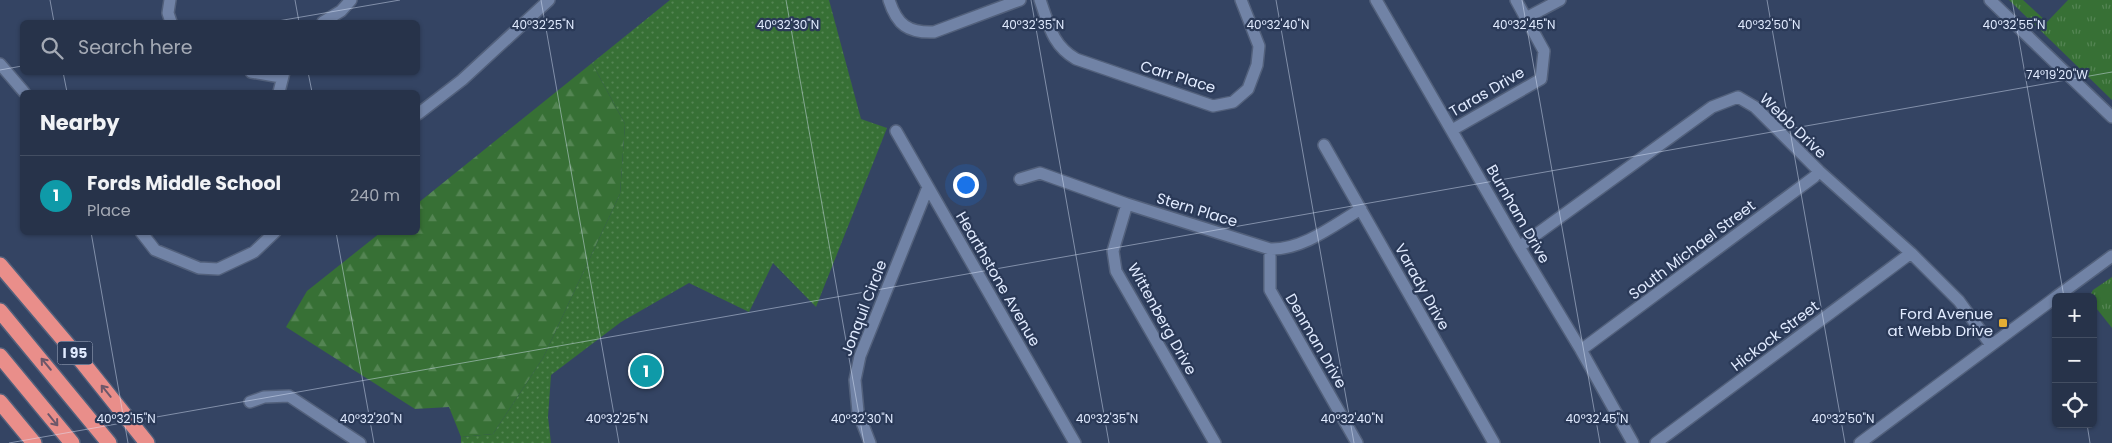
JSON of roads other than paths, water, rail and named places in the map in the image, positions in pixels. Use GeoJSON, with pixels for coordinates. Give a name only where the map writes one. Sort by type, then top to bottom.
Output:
{"type":"FeatureCollection","features":[{"type":"Feature","properties":{"kind":"highway","name":"I 95"},"geometry":{"type":"LineString","coordinates":[[0,265],[79,358],[147,443]]}},
{"type":"Feature","properties":{"kind":"highway","name":"I 95"},"geometry":{"type":"LineString","coordinates":[[0,310],[110,443]]}},
{"type":"Feature","properties":{"kind":"highway"},"geometry":{"type":"LineString","coordinates":[[0,356],[72,443]]}},
{"type":"Feature","properties":{"kind":"highway"},"geometry":{"type":"LineString","coordinates":[[0,402],[34,443]]}},
{"type":"Feature","properties":{"kind":"street"},"geometry":{"type":"LineString","coordinates":[[170,0],[168,12],[170,20]]}},
{"type":"Feature","properties":{"kind":"street"},"geometry":{"type":"LineString","coordinates":[[327,20],[341,11],[351,0]]}},
{"type":"Feature","properties":{"kind":"street"},"geometry":{"type":"LineString","coordinates":[[420,112],[462,80],[549,0]]}},
{"type":"Feature","properties":{"kind":"street"},"geometry":{"type":"LineString","coordinates":[[889,0],[894,14],[904,26],[919,32],[934,32],[1020,0]]}},
{"type":"Feature","properties":{"kind":"street","name":"Carr Place"},"geometry":{"type":"LineString","coordinates":[[1040,0],[1055,40],[1063,52],[1076,59],[1213,106],[1233,102],[1248,90],[1256,65],[1259,46],[1241,0]]}},
{"type":"Feature","properties":{"kind":"street","name":"Burnham Drive"},"geometry":{"type":"LineString","coordinates":[[1376,0],[1581,350],[1633,443]]}},
{"type":"Feature","properties":{"kind":"street","name":"Taras Drive"},"geometry":{"type":"LineString","coordinates":[[1452,130],[1541,79],[1544,51],[1516,0]]}},
{"type":"Feature","properties":{"kind":"street"},"geometry":{"type":"LineString","coordinates":[[1526,18],[1560,0]]}},
{"type":"Feature","properties":{"kind":"street"},"geometry":{"type":"LineString","coordinates":[[1990,0],[2112,117]]}},
{"type":"Feature","properties":{"kind":"street"},"geometry":{"type":"LineString","coordinates":[[0,64],[22,90]]}},
{"type":"Feature","properties":{"kind":"street"},"geometry":{"type":"LineString","coordinates":[[279,90],[282,75]]}},
{"type":"Feature","properties":{"kind":"street","name":"Webb Drive"},"geometry":{"type":"LineString","coordinates":[[1519,247],[1712,106],[1738,97],[1755,106],[1819,171],[1911,253],[1959,301],[1991,345]]}},
{"type":"Feature","properties":{"kind":"street","name":"Hearthstone Avenue"},"geometry":{"type":"LineString","coordinates":[[896,131],[1075,443]]}},
{"type":"Feature","properties":{"kind":"street","name":"Varady Drive"},"geometry":{"type":"LineString","coordinates":[[1324,145],[1494,443]]}},
{"type":"Feature","properties":{"kind":"street","name":"South Michael Street"},"geometry":{"type":"LineString","coordinates":[[1581,350],[1814,177],[1819,171]]}},
{"type":"Feature","properties":{"kind":"street","name":"Stern Place"},"geometry":{"type":"LineString","coordinates":[[1020,179],[1040,173],[1127,204],[1270,249],[1284,249],[1309,239],[1361,209]]}},
{"type":"Feature","properties":{"kind":"street","name":"Jonquil Circle"},"geometry":{"type":"LineString","coordinates":[[870,443],[858,412],[855,380],[860,356],[928,187]]}},
{"type":"Feature","properties":{"kind":"street","name":"Wittenberg Drive"},"geometry":{"type":"LineString","coordinates":[[1127,204],[1113,251],[1116,271],[1215,443]]}},
{"type":"Feature","properties":{"kind":"street"},"geometry":{"type":"LineString","coordinates":[[143,235],[155,250],[199,268],[218,268],[254,252],[272,235]]}},
{"type":"Feature","properties":{"kind":"street","name":"Denman Drive"},"geometry":{"type":"LineString","coordinates":[[1270,249],[1270,290],[1357,443]]}},
{"type":"Feature","properties":{"kind":"street","name":"Hickock Street"},"geometry":{"type":"LineString","coordinates":[[1656,443],[1911,253]]}},
{"type":"Feature","properties":{"kind":"street"},"geometry":{"type":"LineString","coordinates":[[2061,293],[2112,256]]}},
{"type":"Feature","properties":{"kind":"street"},"geometry":{"type":"LineString","coordinates":[[1860,443],[2052,300]]}},
{"type":"Feature","properties":{"kind":"street"},"geometry":{"type":"LineString","coordinates":[[250,402],[264,397],[288,396],[360,443]]}},
{"type":"Feature","properties":{"kind":"place","name":"Ford Avenue at Webb Drive"},"geometry":{"type":"Point","coordinates":[2003,323]}},
{"type":"Feature","properties":{"kind":"place","name":"Fords Middle School"},"geometry":{"type":"Point","coordinates":[646,371]}}]}
